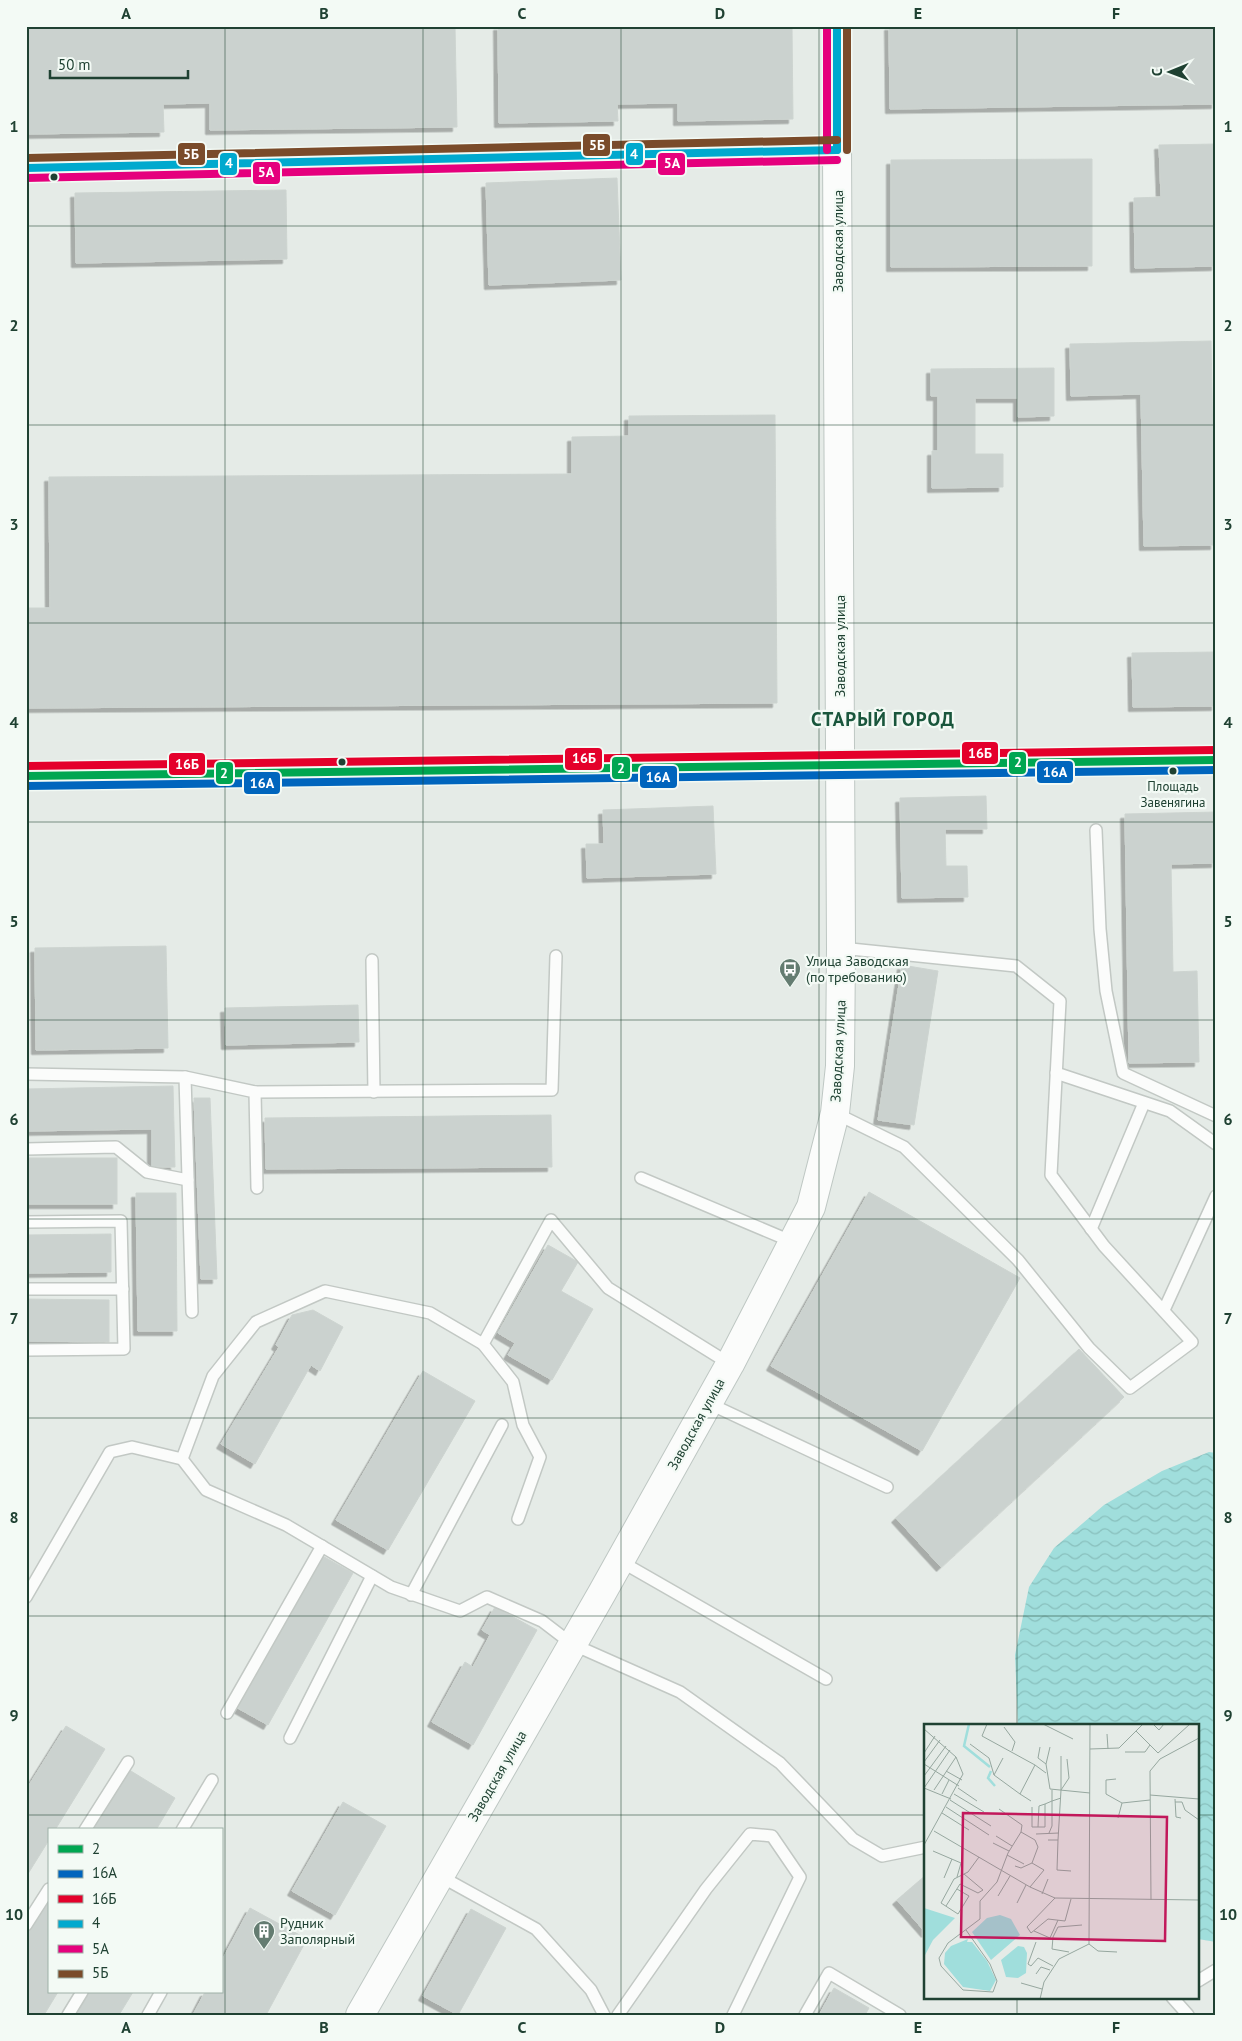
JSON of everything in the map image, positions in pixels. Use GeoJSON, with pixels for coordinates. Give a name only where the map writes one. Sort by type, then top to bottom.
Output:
{"type":"FeatureCollection","features":[{"type":"Feature","properties":{"kind":"street","name":"Заводская улица"},"geometry":{"type":"LineString","coordinates":[[360,2015],[620,1561],[730,1364],[811,1207],[835,1113],[840,1066],[841,948],[837,26]]}},
{"type":"Feature","properties":{"kind":"street"},"geometry":{"type":"LineString","coordinates":[[26,168],[837,150]]}},
{"type":"Feature","properties":{"kind":"street"},"geometry":{"type":"LineString","coordinates":[[26,776],[1216,760]]}},
{"type":"Feature","properties":{"kind":"lane"},"geometry":{"type":"LineString","coordinates":[[1096,830],[1100,929],[1106,991],[1123,1073],[1216,1116]]}},
{"type":"Feature","properties":{"kind":"lane"},"geometry":{"type":"LineString","coordinates":[[835,1113],[904,1147],[1018,1260],[1089,1348],[1130,1388],[1192,1342],[1104,1246],[1051,1175],[1060,1001],[1016,966],[841,948]]}},
{"type":"Feature","properties":{"kind":"lane"},"geometry":{"type":"LineString","coordinates":[[26,1074],[185,1077],[255,1092],[552,1090],[556,956]]}},
{"type":"Feature","properties":{"kind":"lane"},"geometry":{"type":"LineString","coordinates":[[372,960],[374,1092]]}},
{"type":"Feature","properties":{"kind":"lane"},"geometry":{"type":"LineString","coordinates":[[1056,1073],[1170,1111],[1216,1144]]}},
{"type":"Feature","properties":{"kind":"lane"},"geometry":{"type":"LineString","coordinates":[[185,1077],[192,1312]]}},
{"type":"Feature","properties":{"kind":"lane"},"geometry":{"type":"LineString","coordinates":[[255,1092],[257,1188]]}},
{"type":"Feature","properties":{"kind":"lane"},"geometry":{"type":"LineString","coordinates":[[1091,1229],[1144,1103]]}},
{"type":"Feature","properties":{"kind":"lane"},"geometry":{"type":"LineString","coordinates":[[26,1149],[116,1147],[147,1172],[188,1180]]}},
{"type":"Feature","properties":{"kind":"lane"},"geometry":{"type":"LineString","coordinates":[[641,1178],[793,1242]]}},
{"type":"Feature","properties":{"kind":"lane"},"geometry":{"type":"LineString","coordinates":[[1164,1310],[1216,1196]]}},
{"type":"Feature","properties":{"kind":"lane"},"geometry":{"type":"LineString","coordinates":[[483,1344],[551,1220],[608,1288],[730,1364]]}},
{"type":"Feature","properties":{"kind":"lane"},"geometry":{"type":"LineString","coordinates":[[26,1222],[121,1221],[124,1349],[26,1350]]}},
{"type":"Feature","properties":{"kind":"lane"},"geometry":{"type":"LineString","coordinates":[[26,1289],[123,1290]]}},
{"type":"Feature","properties":{"kind":"lane"},"geometry":{"type":"LineString","coordinates":[[182,1459],[213,1376],[256,1322],[325,1292],[430,1313],[483,1344],[513,1382],[523,1425],[540,1457],[518,1519]]}},
{"type":"Feature","properties":{"kind":"lane"},"geometry":{"type":"LineString","coordinates":[[708,1403],[887,1487]]}},
{"type":"Feature","properties":{"kind":"lane"},"geometry":{"type":"LineString","coordinates":[[411,1595],[502,1425]]}},
{"type":"Feature","properties":{"kind":"lane"},"geometry":{"type":"LineString","coordinates":[[26,1597],[110,1452],[132,1447],[182,1459],[206,1490],[286,1526],[390,1587],[460,1612],[487,1596],[542,1621],[572,1644],[680,1692],[780,1763],[853,1839],[882,1856],[924,1847]]}},
{"type":"Feature","properties":{"kind":"lane"},"geometry":{"type":"LineString","coordinates":[[227,1713],[322,1546]]}},
{"type":"Feature","properties":{"kind":"lane"},"geometry":{"type":"LineString","coordinates":[[620,1561],[826,1679]]}},
{"type":"Feature","properties":{"kind":"lane"},"geometry":{"type":"LineString","coordinates":[[290,1738],[372,1576]]}},
{"type":"Feature","properties":{"kind":"lane"},"geometry":{"type":"LineString","coordinates":[[87,1828],[128,1762]]}},
{"type":"Feature","properties":{"kind":"lane"},"geometry":{"type":"LineString","coordinates":[[183,1828],[212,1780]]}},
{"type":"Feature","properties":{"kind":"lane"},"geometry":{"type":"LineString","coordinates":[[618,2015],[706,1889],[750,1834],[772,1836],[800,1877],[733,2015]]}},
{"type":"Feature","properties":{"kind":"lane"},"geometry":{"type":"LineString","coordinates":[[440,1876],[536,1929],[591,1990],[604,2015]]}},
{"type":"Feature","properties":{"kind":"lane"},"geometry":{"type":"LineString","coordinates":[[26,1925],[48,1891]]}},
{"type":"Feature","properties":{"kind":"lane"},"geometry":{"type":"LineString","coordinates":[[1200,1980],[1216,1970]]}},
{"type":"Feature","properties":{"kind":"lane"},"geometry":{"type":"LineString","coordinates":[[806,2015],[829,1973],[898,2014]]}},
{"type":"Feature","properties":{"kind":"lane"},"geometry":{"type":"LineString","coordinates":[[68,2015],[81,1994]]}},
{"type":"Feature","properties":{"kind":"lane"},"geometry":{"type":"LineString","coordinates":[[148,2015],[160,1994]]}},
{"type":"Feature","properties":{"kind":"lane"},"geometry":{"type":"LineString","coordinates":[[1173,1998],[1188,2015]]}},
{"type":"Feature","properties":{"kind":"water"},"geometry":{"type":"Polygon","coordinates":[[[1209,1452],[1216,1453],[1216,1942],[1200,1939],[1200,1724],[1018,1724],[1015,1655],[1029,1587],[1054,1548],[1104,1505],[1162,1471],[1209,1452]]]}},
{"type":"Feature","properties":{"kind":"building"},"geometry":{"type":"Polygon","coordinates":[[[26,26],[455,26],[457,127],[210,130],[210,103],[163,104],[164,132],[26,134],[26,26]]]}},
{"type":"Feature","properties":{"kind":"building"},"geometry":{"type":"Polygon","coordinates":[[[498,26],[792,26],[793,119],[678,121],[678,103],[617,104],[618,121],[499,123],[498,26]]]}},
{"type":"Feature","properties":{"kind":"building"},"geometry":{"type":"Polygon","coordinates":[[[889,26],[1216,26],[1216,104],[890,109],[889,26]]]}},
{"type":"Feature","properties":{"kind":"building"},"geometry":{"type":"Polygon","coordinates":[[[1216,144],[1216,266],[1135,268],[1134,198],[1161,197],[1159,145],[1216,144]]]}},
{"type":"Feature","properties":{"kind":"building"},"geometry":{"type":"Polygon","coordinates":[[[1092,159],[1092,266],[891,267],[891,160],[1092,159]]]}},
{"type":"Feature","properties":{"kind":"building"},"geometry":{"type":"Polygon","coordinates":[[[617,178],[621,280],[489,285],[486,183],[617,178]]]}},
{"type":"Feature","properties":{"kind":"building"},"geometry":{"type":"Polygon","coordinates":[[[286,190],[287,259],[76,263],[75,193],[286,190]]]}},
{"type":"Feature","properties":{"kind":"building"},"geometry":{"type":"Polygon","coordinates":[[[1211,341],[1215,545],[1144,546],[1141,394],[1071,396],[1070,344],[1211,341]]]}},
{"type":"Feature","properties":{"kind":"building"},"geometry":{"type":"Polygon","coordinates":[[[1054,368],[1054,416],[1018,417],[1018,398],[975,398],[975,454],[1003,454],[1003,487],[932,488],[932,451],[938,451],[938,396],[931,396],[931,369],[1054,368]]]}},
{"type":"Feature","properties":{"kind":"building"},"geometry":{"type":"Polygon","coordinates":[[[775,415],[777,703],[26,708],[26,608],[50,608],[49,477],[572,474],[572,437],[629,436],[629,416],[775,415]]]}},
{"type":"Feature","properties":{"kind":"building"},"geometry":{"type":"Polygon","coordinates":[[[1216,652],[1216,706],[1133,707],[1132,653],[1216,652]]]}},
{"type":"Feature","properties":{"kind":"building"},"geometry":{"type":"Polygon","coordinates":[[[986,796],[987,829],[945,829],[946,866],[967,866],[968,897],[902,898],[900,798],[986,796]]]}},
{"type":"Feature","properties":{"kind":"building"},"geometry":{"type":"Polygon","coordinates":[[[713,806],[716,874],[587,878],[586,844],[604,844],[603,810],[713,806]]]}},
{"type":"Feature","properties":{"kind":"building"},"geometry":{"type":"Polygon","coordinates":[[[1216,812],[1216,863],[1171,864],[1173,972],[1197,971],[1199,1062],[1129,1063],[1125,814],[1216,812]]]}},
{"type":"Feature","properties":{"kind":"building"},"geometry":{"type":"Polygon","coordinates":[[[166,946],[168,1048],[36,1050],[35,948],[166,946]]]}},
{"type":"Feature","properties":{"kind":"building"},"geometry":{"type":"Polygon","coordinates":[[[902,965],[938,971],[914,1125],[878,1120],[902,965]]]}},
{"type":"Feature","properties":{"kind":"building"},"geometry":{"type":"Polygon","coordinates":[[[358,1005],[359,1042],[226,1045],[225,1008],[358,1005]]]}},
{"type":"Feature","properties":{"kind":"building"},"geometry":{"type":"Polygon","coordinates":[[[173,1086],[175,1167],[152,1167],[152,1129],[26,1131],[26,1089],[173,1086]]]}},
{"type":"Feature","properties":{"kind":"building"},"geometry":{"type":"Polygon","coordinates":[[[194,1098],[210,1098],[217,1279],[201,1279],[194,1098]]]}},
{"type":"Feature","properties":{"kind":"building"},"geometry":{"type":"Polygon","coordinates":[[[551,1115],[552,1167],[266,1169],[265,1118],[551,1115]]]}},
{"type":"Feature","properties":{"kind":"building"},"geometry":{"type":"Polygon","coordinates":[[[26,1158],[117,1158],[117,1204],[26,1204],[26,1158]]]}},
{"type":"Feature","properties":{"kind":"building"},"geometry":{"type":"Polygon","coordinates":[[[869,1192],[1020,1278],[922,1451],[771,1366],[869,1192]]]}},
{"type":"Feature","properties":{"kind":"building"},"geometry":{"type":"Polygon","coordinates":[[[136,1193],[176,1193],[177,1331],[138,1331],[136,1193]]]}},
{"type":"Feature","properties":{"kind":"building"},"geometry":{"type":"Polygon","coordinates":[[[111,1234],[111,1272],[26,1273],[26,1235],[111,1234]]]}},
{"type":"Feature","properties":{"kind":"building"},"geometry":{"type":"Polygon","coordinates":[[[548,1245],[578,1262],[561,1291],[593,1309],[552,1380],[508,1355],[515,1343],[498,1333],[548,1245]]]}},
{"type":"Feature","properties":{"kind":"building"},"geometry":{"type":"Polygon","coordinates":[[[26,1299],[109,1300],[109,1342],[26,1341],[26,1299]]]}},
{"type":"Feature","properties":{"kind":"building"},"geometry":{"type":"Polygon","coordinates":[[[313,1310],[343,1327],[320,1371],[311,1365],[255,1464],[221,1444],[279,1347],[276,1345],[292,1315],[313,1310]]]}},
{"type":"Feature","properties":{"kind":"building"},"geometry":{"type":"Polygon","coordinates":[[[1079,1349],[1124,1397],[941,1567],[896,1518],[1079,1349]]]}},
{"type":"Feature","properties":{"kind":"building"},"geometry":{"type":"Polygon","coordinates":[[[423,1371],[475,1401],[388,1550],[336,1520],[423,1371]]]}},
{"type":"Feature","properties":{"kind":"building"},"geometry":{"type":"Polygon","coordinates":[[[319,1554],[353,1573],[268,1725],[234,1706],[319,1554]]]}},
{"type":"Feature","properties":{"kind":"building"},"geometry":{"type":"Polygon","coordinates":[[[495,1607],[537,1630],[473,1745],[432,1722],[465,1662],[473,1667],[490,1635],[482,1630],[495,1607]]]}},
{"type":"Feature","properties":{"kind":"building"},"geometry":{"type":"Polygon","coordinates":[[[66,1726],[105,1749],[56,1828],[48,1828],[48,1842],[26,1877],[26,1790],[66,1726]]]}},
{"type":"Feature","properties":{"kind":"building"},"geometry":{"type":"Polygon","coordinates":[[[126,1768],[175,1798],[157,1828],[90,1828],[126,1768]]]}},
{"type":"Feature","properties":{"kind":"building"},"geometry":{"type":"Polygon","coordinates":[[[343,1802],[386,1826],[335,1915],[292,1891],[343,1802]]]}},
{"type":"Feature","properties":{"kind":"building"},"geometry":{"type":"Polygon","coordinates":[[[924,1877],[924,1931],[897,1900],[924,1877]]]}},
{"type":"Feature","properties":{"kind":"building"},"geometry":{"type":"Polygon","coordinates":[[[48,1898],[48,1994],[57,1994],[44,2015],[26,2015],[26,1933],[48,1898]]]}},
{"type":"Feature","properties":{"kind":"building","name":"Рудник Заполярный"},"geometry":{"type":"Polygon","coordinates":[[[250,1908],[307,1939],[266,2015],[193,2015],[204,1994],[222,1994],[222,1960],[250,1908]]]}},
{"type":"Feature","properties":{"kind":"building"},"geometry":{"type":"Polygon","coordinates":[[[471,1909],[506,1928],[458,2015],[423,1996],[471,1909]]]}},
{"type":"Feature","properties":{"kind":"building"},"geometry":{"type":"Polygon","coordinates":[[[834,1988],[869,2008],[865,2015],[819,2015],[834,1988]]]}},
{"type":"Feature","properties":{"kind":"building"},"geometry":{"type":"Polygon","coordinates":[[[85,1994],[132,1994],[119,2015],[72,2015],[85,1994]]]}},
{"type":"Feature","properties":{"kind":"transit line","name":"5А"},"geometry":{"type":"LineString","coordinates":[[827,26],[827,150]]}},
{"type":"Feature","properties":{"kind":"transit line","name":"4"},"geometry":{"type":"LineString","coordinates":[[837,26],[837,150]]}},
{"type":"Feature","properties":{"kind":"transit line","name":"5Б"},"geometry":{"type":"LineString","coordinates":[[847,26],[847,150]]}},
{"type":"Feature","properties":{"kind":"transit line","name":"5Б"},"geometry":{"type":"LineString","coordinates":[[26,158],[837,140]]}},
{"type":"Feature","properties":{"kind":"transit line","name":"4"},"geometry":{"type":"LineString","coordinates":[[26,168],[837,150]]}},
{"type":"Feature","properties":{"kind":"transit line","name":"5А"},"geometry":{"type":"LineString","coordinates":[[26,178],[837,160]]}},
{"type":"Feature","properties":{"kind":"transit line","name":"16Б"},"geometry":{"type":"LineString","coordinates":[[26,766],[1216,750]]}},
{"type":"Feature","properties":{"kind":"transit line","name":"2"},"geometry":{"type":"LineString","coordinates":[[26,776],[1216,760]]}},
{"type":"Feature","properties":{"kind":"transit line","name":"16А"},"geometry":{"type":"LineString","coordinates":[[26,786],[1216,770]]}},
{"type":"Feature","properties":{"kind":"place","name":"Площадь Завенягина"},"geometry":{"type":"Point","coordinates":[1173,771]}},
{"type":"Feature","properties":{"kind":"place","name":"Улица Заводская (по требованию)"},"geometry":{"type":"Point","coordinates":[790,988]}},
{"type":"Feature","properties":{"kind":"place","name":"Рудник Заполярный"},"geometry":{"type":"Point","coordinates":[264,1950]}},
{"type":"Feature","properties":{"kind":"district","name":"СТАРЫЙ ГОРОД"},"geometry":{"type":"Point","coordinates":[883,719]}}]}
